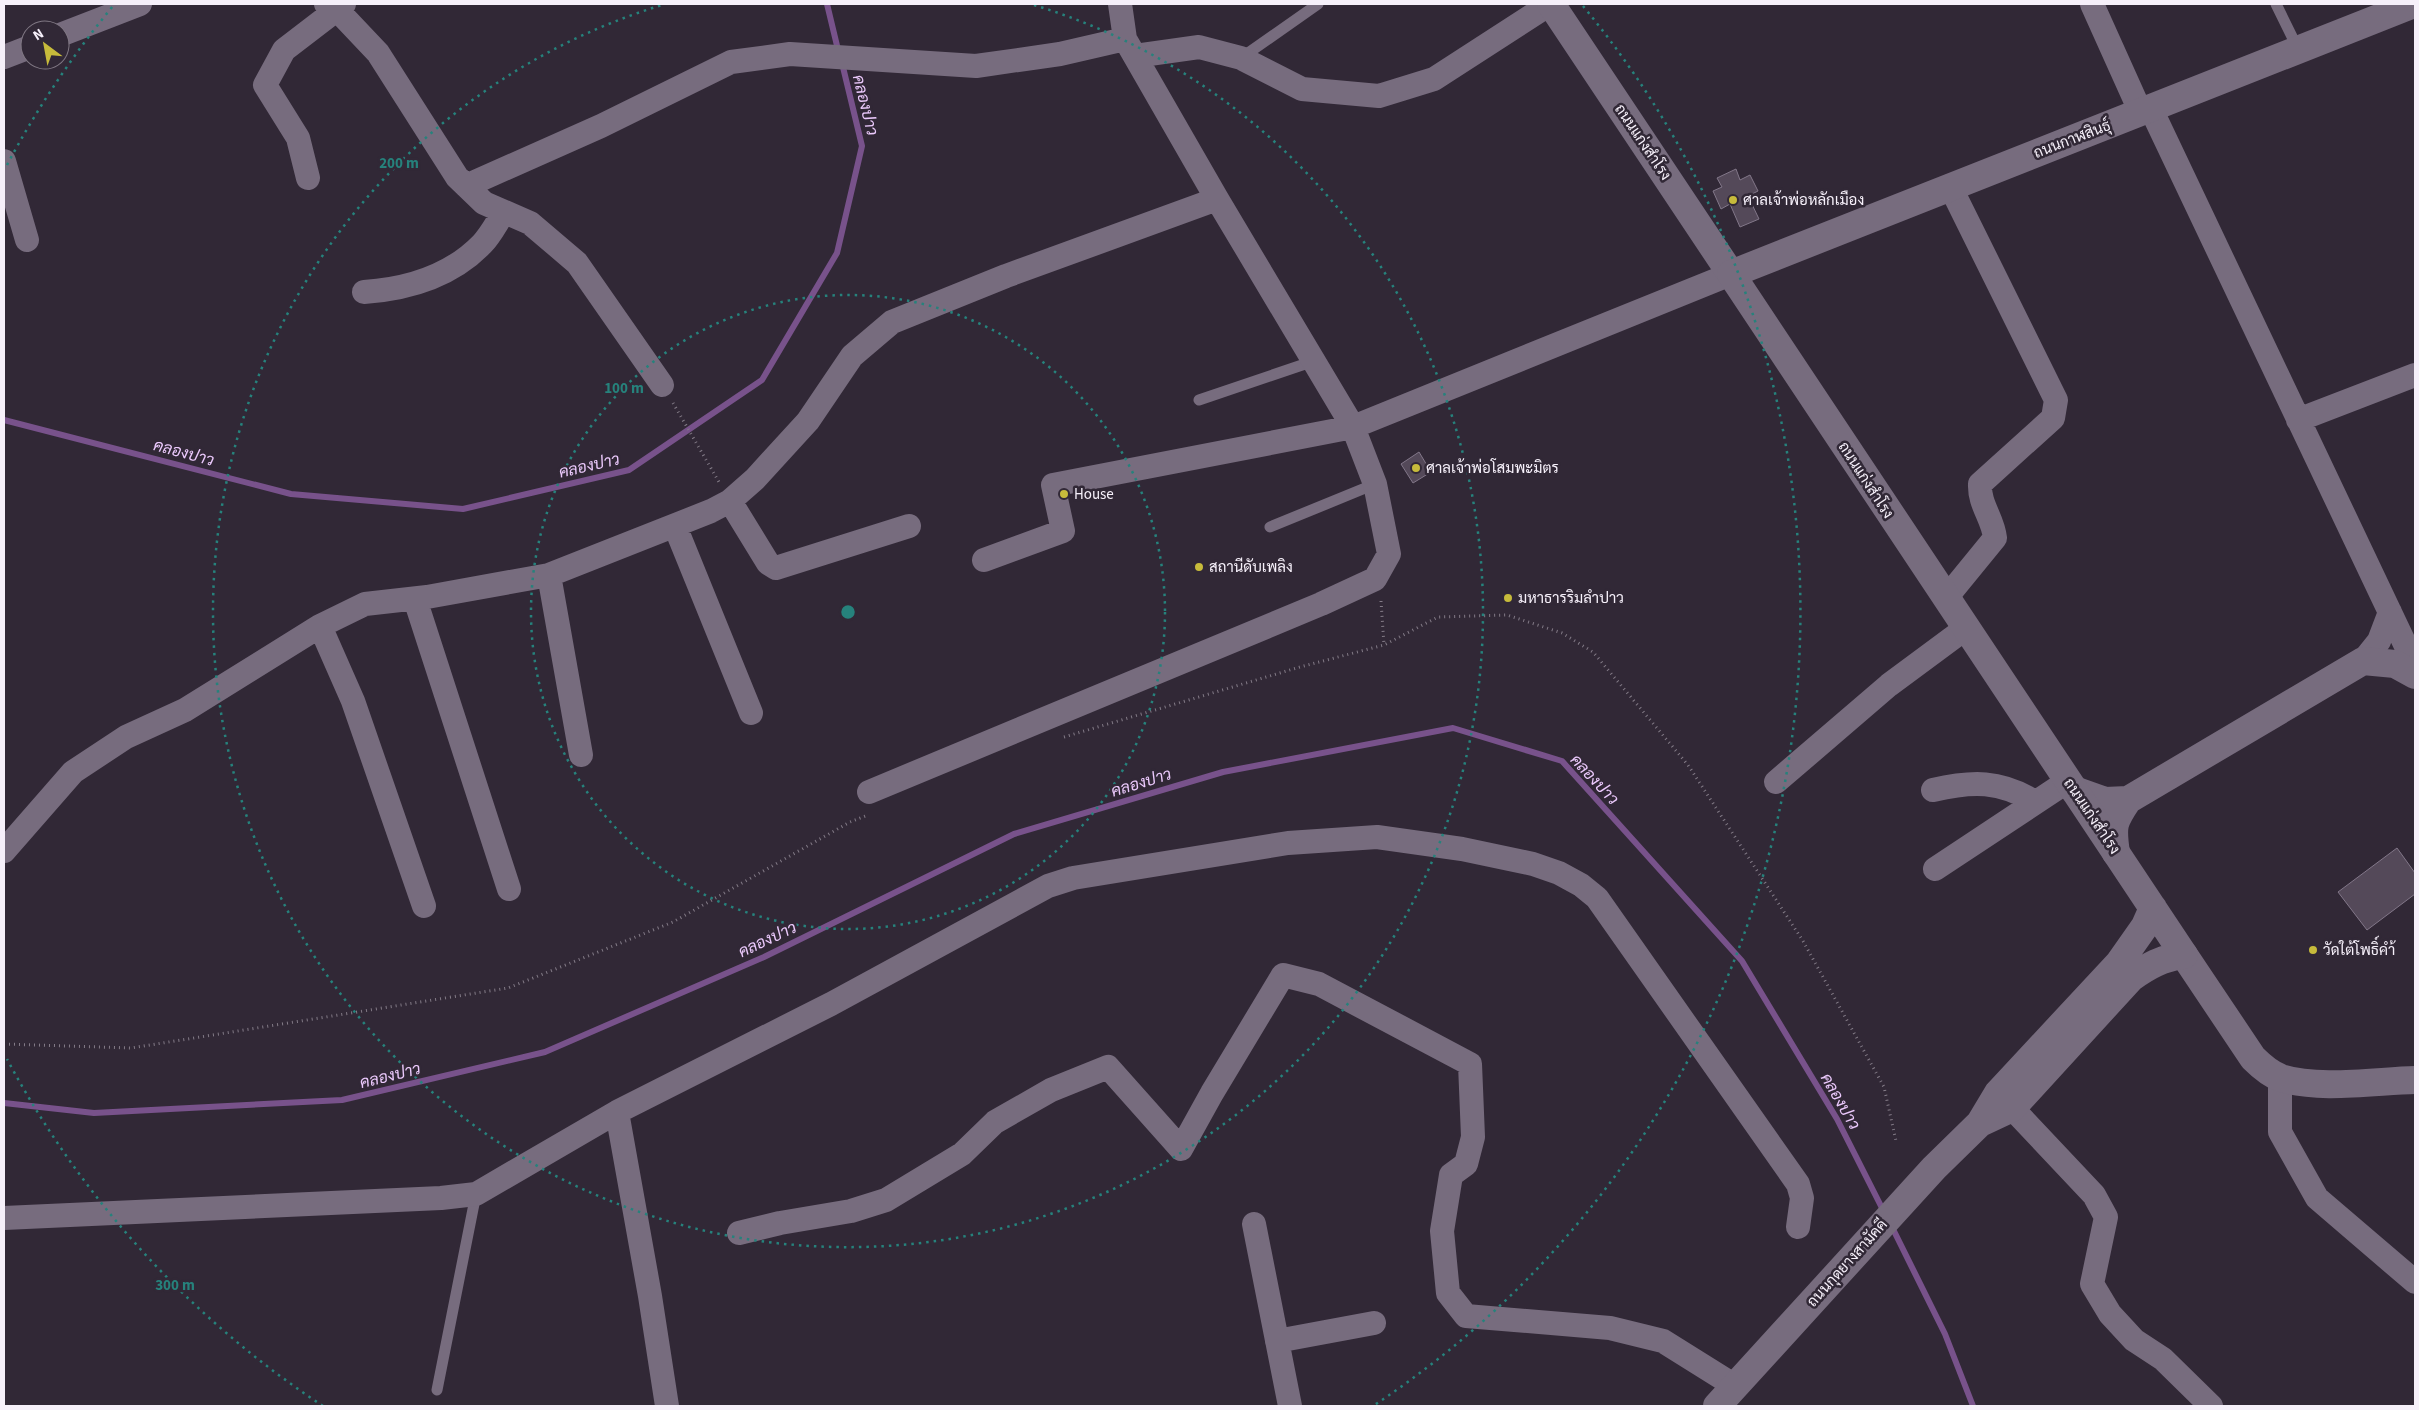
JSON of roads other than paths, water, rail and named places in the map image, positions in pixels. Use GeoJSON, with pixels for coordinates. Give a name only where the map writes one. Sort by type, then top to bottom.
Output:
{"type":"FeatureCollection","features":[{"type":"Feature","properties":{"kind":"main road","name":"ถนนแก่งสำโรง"},"geometry":{"type":"LineString","coordinates":[[1550,4],[2253,1058],[2263,1068],[2280,1077]]}},
{"type":"Feature","properties":{"kind":"main road","name":"ถนนกาฬสินธุ์"},"geometry":{"type":"LineString","coordinates":[[1731,274],[2414,4]]}},
{"type":"Feature","properties":{"kind":"main road"},"geometry":{"type":"LineString","coordinates":[[2116,853],[2113,835],[2115,820],[2128,800],[2363,661],[2395,664],[2415,675]]}},
{"type":"Feature","properties":{"kind":"main road"},"geometry":{"type":"LineString","coordinates":[[2071,786],[2105,800],[2128,800]]}},
{"type":"Feature","properties":{"kind":"main road","name":"ถนนกุดยางสามัคคี"},"geometry":{"type":"LineString","coordinates":[[1717,1406],[1934,1168],[1980,1123],[1998,1093],[2119,962],[2146,926],[2153,908]]}},
{"type":"Feature","properties":{"kind":"main road","name":"ถนนกุดยางสามัคคี"},"geometry":{"type":"LineString","coordinates":[[1980,1123],[2012,1108],[2131,978],[2149,965],[2167,957],[2184,955]]}},
{"type":"Feature","properties":{"kind":"main road"},"geometry":{"type":"LineString","coordinates":[[2280,1077],[2315,1084],[2415,1080]]}},
{"type":"Feature","properties":{"kind":"street"},"geometry":{"type":"LineString","coordinates":[[70,31],[140,4]]}},
{"type":"Feature","properties":{"kind":"street"},"geometry":{"type":"LineString","coordinates":[[873,802],[1374,578],[1388,554],[1375,484],[1353,426],[1217,199],[1130,47],[1120,4]]}},
{"type":"Feature","properties":{"kind":"street"},"geometry":{"type":"LineString","coordinates":[[466,186],[601,126],[731,62],[790,54],[976,66],[1060,54],[1130,47],[1199,47],[1241,58],[1302,89],[1379,96],[1434,79],[1550,4]]}},
{"type":"Feature","properties":{"kind":"street"},"geometry":{"type":"LineString","coordinates":[[2092,4],[2298,420],[2415,665]]}},
{"type":"Feature","properties":{"kind":"street"},"geometry":{"type":"LineString","coordinates":[[308,178],[298,138],[265,85],[284,50],[335,6],[378,53],[457,177],[484,203],[530,223],[577,263],[662,385]]}},
{"type":"Feature","properties":{"kind":"street"},"geometry":{"type":"LineString","coordinates":[[4,57],[20,51]]}},
{"type":"Feature","properties":{"kind":"street"},"geometry":{"type":"LineString","coordinates":[[4,161],[27,240]]}},
{"type":"Feature","properties":{"kind":"street"},"geometry":{"type":"LineString","coordinates":[[1946,598],[1995,538],[1994,529],[1980,497],[1980,484],[2053,418],[2056,400],[1950,186]]}},
{"type":"Feature","properties":{"kind":"street"},"geometry":{"type":"LineString","coordinates":[[6,843],[73,772],[126,737],[185,710],[320,626],[365,604],[415,598],[549,574],[711,512],[730,500],[755,479],[808,421],[852,356],[892,322],[1006,276],[1217,199]]}},
{"type":"Feature","properties":{"kind":"street"},"geometry":{"type":"LineString","coordinates":[[364,292],[390,291],[417,284],[445,272],[484,243],[504,212]]}},
{"type":"Feature","properties":{"kind":"street"},"geometry":{"type":"LineString","coordinates":[[984,560],[1063,531],[1053,485],[1353,426],[1731,274]]}},
{"type":"Feature","properties":{"kind":"street"},"geometry":{"type":"LineString","coordinates":[[2298,420],[2415,375]]}},
{"type":"Feature","properties":{"kind":"street"},"geometry":{"type":"LineString","coordinates":[[730,500],[768,563],[776,568],[910,526]]}},
{"type":"Feature","properties":{"kind":"street"},"geometry":{"type":"LineString","coordinates":[[675,526],[751,713]]}},
{"type":"Feature","properties":{"kind":"street"},"geometry":{"type":"LineString","coordinates":[[549,574],[581,756]]}},
{"type":"Feature","properties":{"kind":"street"},"geometry":{"type":"LineString","coordinates":[[415,598],[509,889]]}},
{"type":"Feature","properties":{"kind":"street"},"geometry":{"type":"LineString","coordinates":[[2363,661],[2380,641],[2390,612]]}},
{"type":"Feature","properties":{"kind":"street"},"geometry":{"type":"LineString","coordinates":[[320,626],[352,701],[424,906]]}},
{"type":"Feature","properties":{"kind":"street"},"geometry":{"type":"LineString","coordinates":[[1776,782],[1889,686],[1966,628]]}},
{"type":"Feature","properties":{"kind":"street"},"geometry":{"type":"LineString","coordinates":[[1933,790],[1964,784],[2002,786],[2018,791],[2035,802]]}},
{"type":"Feature","properties":{"kind":"street"},"geometry":{"type":"LineString","coordinates":[[1935,869],[2035,802],[2071,786]]}},
{"type":"Feature","properties":{"kind":"street"},"geometry":{"type":"LineString","coordinates":[[4,1218],[432,1199],[476,1194],[617,1112],[831,1004],[1048,886],[1073,878],[1288,843],[1377,837],[1462,849],[1533,864],[1574,881],[1597,898],[1798,1184],[1802,1198],[1798,1227]]}},
{"type":"Feature","properties":{"kind":"street"},"geometry":{"type":"LineString","coordinates":[[739,1233],[780,1223],[851,1211],[886,1200],[962,1154],[1003,1118],[1051,1090],[1108,1067],[1181,1149],[1212,1093],[1283,975],[1319,984],[1470,1064],[1473,1137],[1466,1164],[1451,1175],[1442,1231],[1448,1293],[1466,1316],[1610,1328],[1664,1341],[1735,1386]]}},
{"type":"Feature","properties":{"kind":"street"},"geometry":{"type":"LineString","coordinates":[[2280,1077],[2280,1132],[2316,1198],[2415,1282]]}},
{"type":"Feature","properties":{"kind":"street"},"geometry":{"type":"LineString","coordinates":[[2012,1108],[2094,1195],[2106,1217],[2092,1284],[2110,1314],[2134,1340],[2163,1359],[2212,1406]]}},
{"type":"Feature","properties":{"kind":"street"},"geometry":{"type":"LineString","coordinates":[[617,1112],[650,1296],[667,1406]]}},
{"type":"Feature","properties":{"kind":"street"},"geometry":{"type":"LineString","coordinates":[[1254,1224],[1290,1406]]}},
{"type":"Feature","properties":{"kind":"street"},"geometry":{"type":"LineString","coordinates":[[1277,1341],[1374,1323]]}},
{"type":"Feature","properties":{"kind":"lane"},"geometry":{"type":"LineString","coordinates":[[1241,58],[1318,4]]}},
{"type":"Feature","properties":{"kind":"lane"},"geometry":{"type":"LineString","coordinates":[[2276,4],[2298,51]]}},
{"type":"Feature","properties":{"kind":"lane"},"geometry":{"type":"LineString","coordinates":[[1199,400],[1314,361]]}},
{"type":"Feature","properties":{"kind":"lane"},"geometry":{"type":"LineString","coordinates":[[1270,527],[1375,484]]}},
{"type":"Feature","properties":{"kind":"lane"},"geometry":{"type":"LineString","coordinates":[[437,1390],[476,1194]]}},
{"type":"Feature","properties":{"kind":"waterway","name":"คลองปาว"},"geometry":{"type":"LineString","coordinates":[[827,4],[839,54]]}},
{"type":"Feature","properties":{"kind":"waterway","name":"คลองปาว"},"geometry":{"type":"LineString","coordinates":[[4,420],[291,494],[463,509],[629,470],[762,380],[837,253],[862,146],[842,63]]}},
{"type":"Feature","properties":{"kind":"waterway","name":"คลองปาว"},"geometry":{"type":"LineString","coordinates":[[4,1103],[94,1113],[342,1100],[545,1052],[764,957],[1014,834],[1223,772],[1453,728],[1562,761],[1742,961],[1837,1119],[1884,1212]]}},
{"type":"Feature","properties":{"kind":"waterway","name":"คลองปาว"},"geometry":{"type":"LineString","coordinates":[[1891,1225],[1945,1334],[1973,1406]]}},
{"type":"Feature","properties":{"kind":"place","name":"ศาลเจ้าพ่อหลักเมือง"},"geometry":{"type":"Point","coordinates":[1733,200]}},
{"type":"Feature","properties":{"kind":"place","name":"ศาลเจ้าพ่อโสมพะมิตร"},"geometry":{"type":"Point","coordinates":[1416,468]}},
{"type":"Feature","properties":{"kind":"place","name":"House"},"geometry":{"type":"Point","coordinates":[1064,494]}},
{"type":"Feature","properties":{"kind":"place","name":"สถานีดับเพลิง"},"geometry":{"type":"Point","coordinates":[1199,567]}},
{"type":"Feature","properties":{"kind":"place","name":"มหาธารริมลำปาว"},"geometry":{"type":"Point","coordinates":[1508,598]}},
{"type":"Feature","properties":{"kind":"place","name":"วัดใต้โพธิ์คำ้"},"geometry":{"type":"Point","coordinates":[2313,950]}}]}
